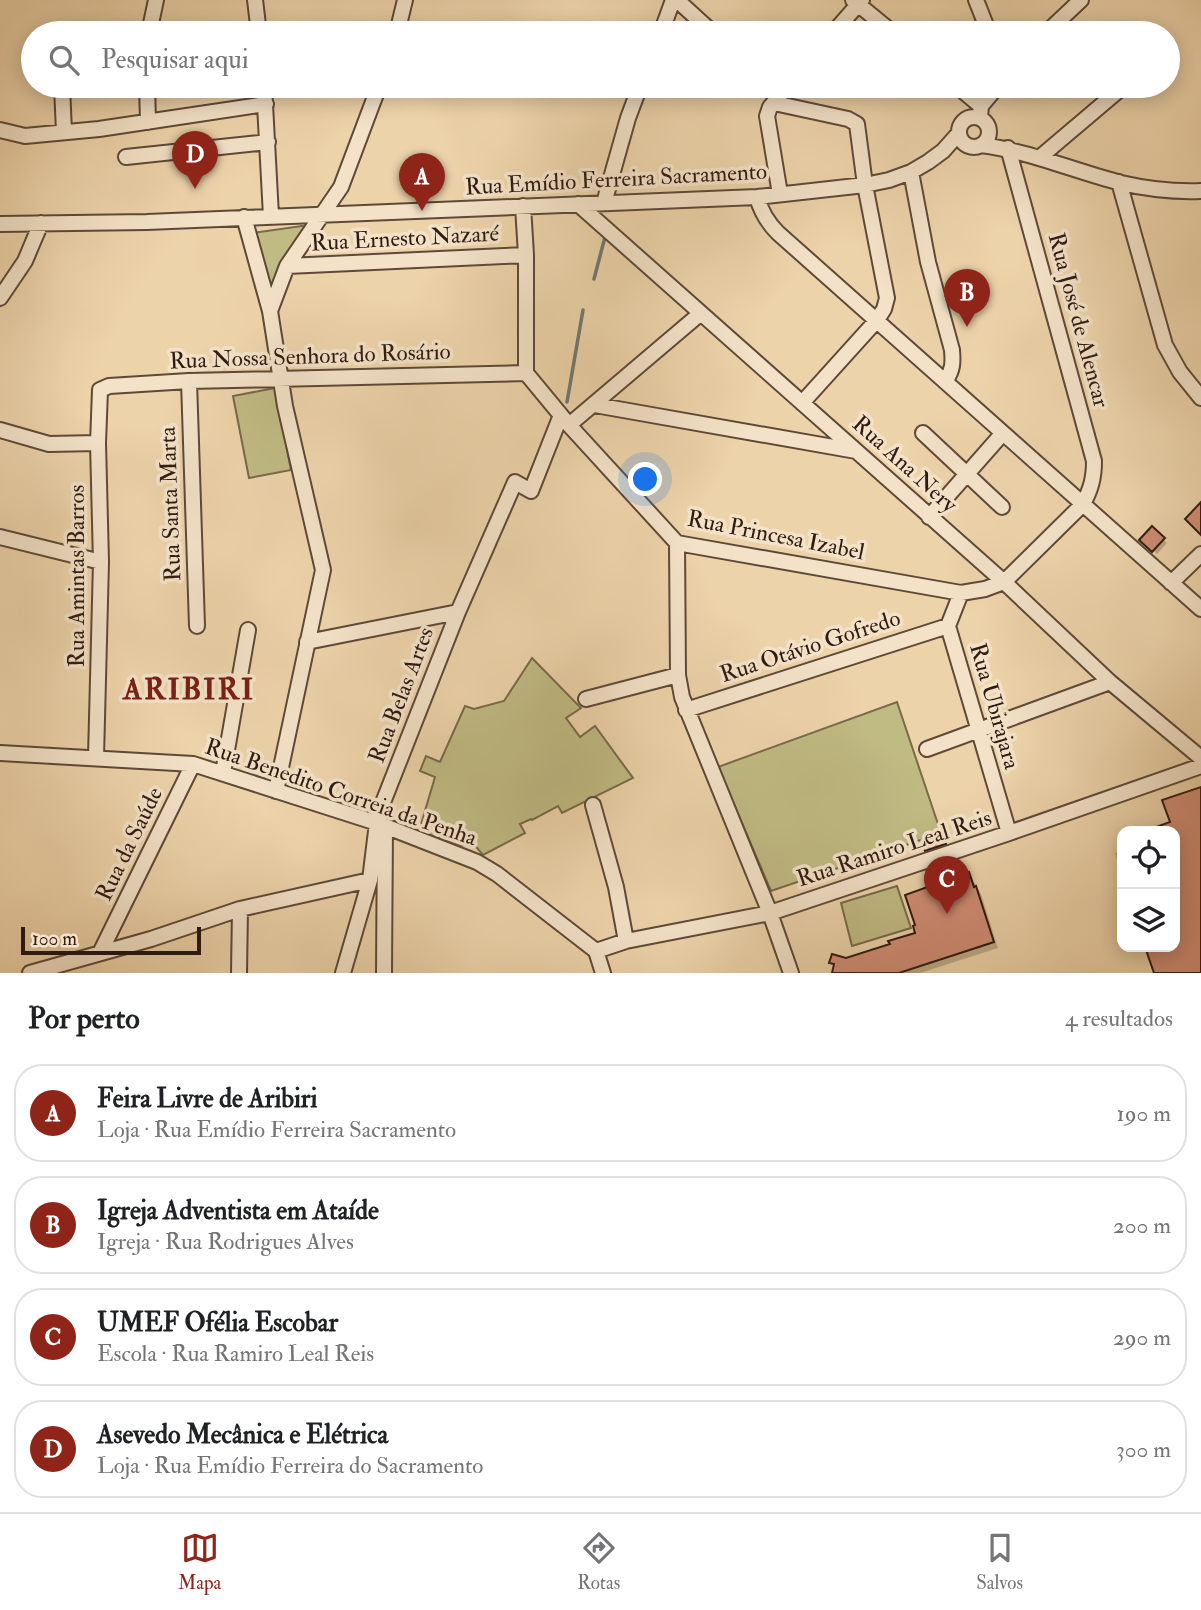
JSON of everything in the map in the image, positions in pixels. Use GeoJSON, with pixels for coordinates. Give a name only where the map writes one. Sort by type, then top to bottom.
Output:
{"type":"FeatureCollection","features":[{"type":"Feature","properties":{"kind":"street"},"geometry":{"type":"LineString","coordinates":[[152,21],[156,0]]}},
{"type":"Feature","properties":{"kind":"street"},"geometry":{"type":"LineString","coordinates":[[255,0],[258,21]]}},
{"type":"Feature","properties":{"kind":"street"},"geometry":{"type":"LineString","coordinates":[[400,21],[405,0]]}},
{"type":"Feature","properties":{"kind":"street"},"geometry":{"type":"LineString","coordinates":[[666,21],[675,0],[699,21]]}},
{"type":"Feature","properties":{"kind":"street"},"geometry":{"type":"LineString","coordinates":[[976,0],[984,21]]}},
{"type":"Feature","properties":{"kind":"street"},"geometry":{"type":"LineString","coordinates":[[1058,21],[1081,0]]}},
{"type":"Feature","properties":{"kind":"street"},"geometry":{"type":"LineString","coordinates":[[843,21],[858,2],[879,21]]}},
{"type":"Feature","properties":{"kind":"street"},"geometry":{"type":"LineString","coordinates":[[63,98],[64,132]]}},
{"type":"Feature","properties":{"kind":"street"},"geometry":{"type":"LineString","coordinates":[[147,98],[148,122]]}},
{"type":"Feature","properties":{"kind":"street"},"geometry":{"type":"LineString","coordinates":[[265,98],[271,216]]}},
{"type":"Feature","properties":{"kind":"street"},"geometry":{"type":"LineString","coordinates":[[270,310],[287,266],[341,187],[374,98]]}},
{"type":"Feature","properties":{"kind":"street"},"geometry":{"type":"LineString","coordinates":[[604,203],[636,98]]}},
{"type":"Feature","properties":{"kind":"street"},"geometry":{"type":"LineString","coordinates":[[775,98],[767,122],[780,194]]}},
{"type":"Feature","properties":{"kind":"street"},"geometry":{"type":"LineString","coordinates":[[794,98],[855,121],[859,129],[866,185],[887,298],[877,320],[802,403]]}},
{"type":"Feature","properties":{"kind":"street"},"geometry":{"type":"LineString","coordinates":[[968,98],[980,112],[990,131],[1008,148],[1119,182],[1148,188],[1201,191]]}},
{"type":"Feature","properties":{"kind":"street"},"geometry":{"type":"LineString","coordinates":[[990,98],[980,112],[965,119],[959,132],[962,141],[975,146],[988,139],[990,131]]}},
{"type":"Feature","properties":{"kind":"street"},"geometry":{"type":"LineString","coordinates":[[1039,158],[1110,98]]}},
{"type":"Feature","properties":{"kind":"street"},"geometry":{"type":"LineString","coordinates":[[0,130],[25,136],[148,122],[266,104]]}},
{"type":"Feature","properties":{"kind":"street","name":"Rua Emídio Ferreira Sacramento"},"geometry":{"type":"LineString","coordinates":[[0,224],[198,220],[757,197],[866,185],[911,172],[943,151],[959,132]]}},
{"type":"Feature","properties":{"kind":"street"},"geometry":{"type":"LineString","coordinates":[[126,157],[268,142]]}},
{"type":"Feature","properties":{"kind":"street","name":"Rua Emídio Ferreira Sacramento"},"geometry":{"type":"LineString","coordinates":[[943,151],[975,146],[1008,148]]}},
{"type":"Feature","properties":{"kind":"street","name":"Rua José de Alencar"},"geometry":{"type":"LineString","coordinates":[[1008,148],[1094,461],[1091,490],[1083,504]]}},
{"type":"Feature","properties":{"kind":"street"},"geometry":{"type":"LineString","coordinates":[[911,172],[928,262],[952,350],[951,373],[946,380]]}},
{"type":"Feature","properties":{"kind":"street"},"geometry":{"type":"LineString","coordinates":[[1119,182],[1165,345],[1180,372],[1201,398]]}},
{"type":"Feature","properties":{"kind":"street"},"geometry":{"type":"LineString","coordinates":[[757,197],[767,222],[1201,609]]}},
{"type":"Feature","properties":{"kind":"street","name":"Rua Ana Nery"},"geometry":{"type":"LineString","coordinates":[[578,204],[1004,582],[1110,682],[1201,758]]}},
{"type":"Feature","properties":{"kind":"street"},"geometry":{"type":"LineString","coordinates":[[523,206],[526,255],[526,373]]}},
{"type":"Feature","properties":{"kind":"street"},"geometry":{"type":"LineString","coordinates":[[244,217],[270,310],[280,379],[323,570],[276,791]]}},
{"type":"Feature","properties":{"kind":"street"},"geometry":{"type":"LineString","coordinates":[[0,298],[25,261],[41,223]]}},
{"type":"Feature","properties":{"kind":"street","name":"Rua Ernesto Nazaré"},"geometry":{"type":"LineString","coordinates":[[287,266],[526,255]]}},
{"type":"Feature","properties":{"kind":"street"},"geometry":{"type":"LineString","coordinates":[[261,283],[269,289],[279,284]]}},
{"type":"Feature","properties":{"kind":"street"},"geometry":{"type":"LineString","coordinates":[[565,420],[595,405],[701,313]]}},
{"type":"Feature","properties":{"kind":"street","name":"Rua Nossa Senhora do Rosário"},"geometry":{"type":"LineString","coordinates":[[98,394],[109,386],[189,381],[526,373]]}},
{"type":"Feature","properties":{"kind":"street","name":"Rua Princesa Izabel"},"geometry":{"type":"LineString","coordinates":[[526,373],[677,543],[961,593],[1004,582]]}},
{"type":"Feature","properties":{"kind":"street","name":"Rua Santa Marta"},"geometry":{"type":"LineString","coordinates":[[189,381],[197,626]]}},
{"type":"Feature","properties":{"kind":"street","name":"Rua Amintas Barros"},"geometry":{"type":"LineString","coordinates":[[96,757],[101,562],[98,394]]}},
{"type":"Feature","properties":{"kind":"street"},"geometry":{"type":"LineString","coordinates":[[595,405],[857,451]]}},
{"type":"Feature","properties":{"kind":"street","name":"Rua Belas Artes"},"geometry":{"type":"LineString","coordinates":[[343,973],[370,880],[381,825],[458,612],[515,482],[531,491],[565,420]]}},
{"type":"Feature","properties":{"kind":"street"},"geometry":{"type":"LineString","coordinates":[[0,430],[49,444],[98,443]]}},
{"type":"Feature","properties":{"kind":"street"},"geometry":{"type":"LineString","coordinates":[[923,433],[1002,507]]}},
{"type":"Feature","properties":{"kind":"street"},"geometry":{"type":"LineString","coordinates":[[929,517],[1003,433]]}},
{"type":"Feature","properties":{"kind":"street"},"geometry":{"type":"LineString","coordinates":[[1004,582],[1083,504]]}},
{"type":"Feature","properties":{"kind":"street"},"geometry":{"type":"LineString","coordinates":[[0,537],[101,562]]}},
{"type":"Feature","properties":{"kind":"street"},"geometry":{"type":"LineString","coordinates":[[677,543],[678,676],[686,709],[770,913],[791,973]]}},
{"type":"Feature","properties":{"kind":"street"},"geometry":{"type":"LineString","coordinates":[[1171,583],[1201,554]]}},
{"type":"Feature","properties":{"kind":"street","name":"Rua Ubirajara"},"geometry":{"type":"LineString","coordinates":[[961,593],[948,626],[1009,833]]}},
{"type":"Feature","properties":{"kind":"street"},"geometry":{"type":"LineString","coordinates":[[307,642],[458,612]]}},
{"type":"Feature","properties":{"kind":"street","name":"Rua Otávio Gofredo"},"geometry":{"type":"LineString","coordinates":[[686,709],[948,626]]}},
{"type":"Feature","properties":{"kind":"street"},"geometry":{"type":"LineString","coordinates":[[223,773],[248,630]]}},
{"type":"Feature","properties":{"kind":"street"},"geometry":{"type":"LineString","coordinates":[[586,699],[678,676]]}},
{"type":"Feature","properties":{"kind":"street"},"geometry":{"type":"LineString","coordinates":[[927,749],[1110,682]]}},
{"type":"Feature","properties":{"kind":"street","name":"Rua Benedito Correia da Penha"},"geometry":{"type":"LineString","coordinates":[[0,753],[193,764],[381,825],[477,862],[497,874],[596,951]]}},
{"type":"Feature","properties":{"kind":"street","name":"Rua da Saúde"},"geometry":{"type":"LineString","coordinates":[[100,953],[193,764]]}},
{"type":"Feature","properties":{"kind":"street","name":"Rua Ramiro Leal Reis"},"geometry":{"type":"LineString","coordinates":[[596,951],[626,941],[770,913],[1201,766]]}},
{"type":"Feature","properties":{"kind":"street"},"geometry":{"type":"LineString","coordinates":[[593,805],[616,887],[626,941]]}},
{"type":"Feature","properties":{"kind":"street"},"geometry":{"type":"LineString","coordinates":[[381,825],[384,973]]}},
{"type":"Feature","properties":{"kind":"street"},"geometry":{"type":"LineString","coordinates":[[30,973],[240,909],[370,880]]}},
{"type":"Feature","properties":{"kind":"street"},"geometry":{"type":"LineString","coordinates":[[239,973],[240,909]]}},
{"type":"Feature","properties":{"kind":"street"},"geometry":{"type":"LineString","coordinates":[[596,951],[603,973]]}},
{"type":"Feature","properties":{"kind":"shaded area"},"geometry":{"type":"Polygon","coordinates":[[[309,225],[275,285],[264,283],[252,233],[309,225]]]}},
{"type":"Feature","properties":{"kind":"shaded area"},"geometry":{"type":"Polygon","coordinates":[[[275,388],[291,470],[249,478],[233,396],[275,388]]]}},
{"type":"Feature","properties":{"kind":"shaded area"},"geometry":{"type":"Polygon","coordinates":[[[532,658],[581,708],[566,718],[580,737],[595,726],[633,778],[562,813],[558,806],[520,824],[525,833],[483,855],[472,842],[461,846],[419,831],[435,777],[420,771],[426,756],[440,762],[465,706],[474,709],[504,701],[532,658]]]}},
{"type":"Feature","properties":{"kind":"shaded area"},"geometry":{"type":"Polygon","coordinates":[[[897,702],[941,833],[771,891],[718,767],[897,702]]]}},
{"type":"Feature","properties":{"kind":"shaded area"},"geometry":{"type":"Polygon","coordinates":[[[897,886],[911,928],[852,946],[841,903],[897,886]]]}},
{"type":"Feature","properties":{"kind":"building"},"geometry":{"type":"Polygon","coordinates":[[[1201,502],[1201,535],[1185,519],[1201,502]]]}},
{"type":"Feature","properties":{"kind":"building"},"geometry":{"type":"Polygon","coordinates":[[[1152,526],[1165,538],[1152,552],[1139,540],[1152,526]]]}},
{"type":"Feature","properties":{"kind":"building"},"geometry":{"type":"Polygon","coordinates":[[[1201,787],[1201,973],[1154,973],[1147,952],[1180,952],[1180,826],[1159,826],[1170,822],[1162,800],[1201,787]]]}},
{"type":"Feature","properties":{"kind":"building"},"geometry":{"type":"Polygon","coordinates":[[[943,834],[946,844],[925,851],[922,841],[943,834]]]}},
{"type":"Feature","properties":{"kind":"building"},"geometry":{"type":"Polygon","coordinates":[[[969,872],[994,942],[899,973],[832,973],[834,964],[829,963],[832,954],[846,958],[915,933],[905,895],[969,872]]]}},
{"type":"Feature","properties":{"kind":"waterway"},"geometry":{"type":"LineString","coordinates":[[594,279],[605,237]]}},
{"type":"Feature","properties":{"kind":"waterway"},"geometry":{"type":"LineString","coordinates":[[567,402],[583,310]]}},
{"type":"Feature","properties":{"kind":"place","name":"Asevedo Mecânica e Elétrica"},"geometry":{"type":"Point","coordinates":[195,189]}},
{"type":"Feature","properties":{"kind":"place","name":"Feira Livre de Aribiri"},"geometry":{"type":"Point","coordinates":[422,211]}},
{"type":"Feature","properties":{"kind":"place","name":"Igreja Adventista em Ataíde"},"geometry":{"type":"Point","coordinates":[967,327]}},
{"type":"Feature","properties":{"kind":"place","name":"UMEF Ofélia Escobar"},"geometry":{"type":"Point","coordinates":[947,914]}},
{"type":"Feature","properties":{"kind":"district","name":"ARIBIRI"},"geometry":{"type":"Point","coordinates":[189,689]}}]}
